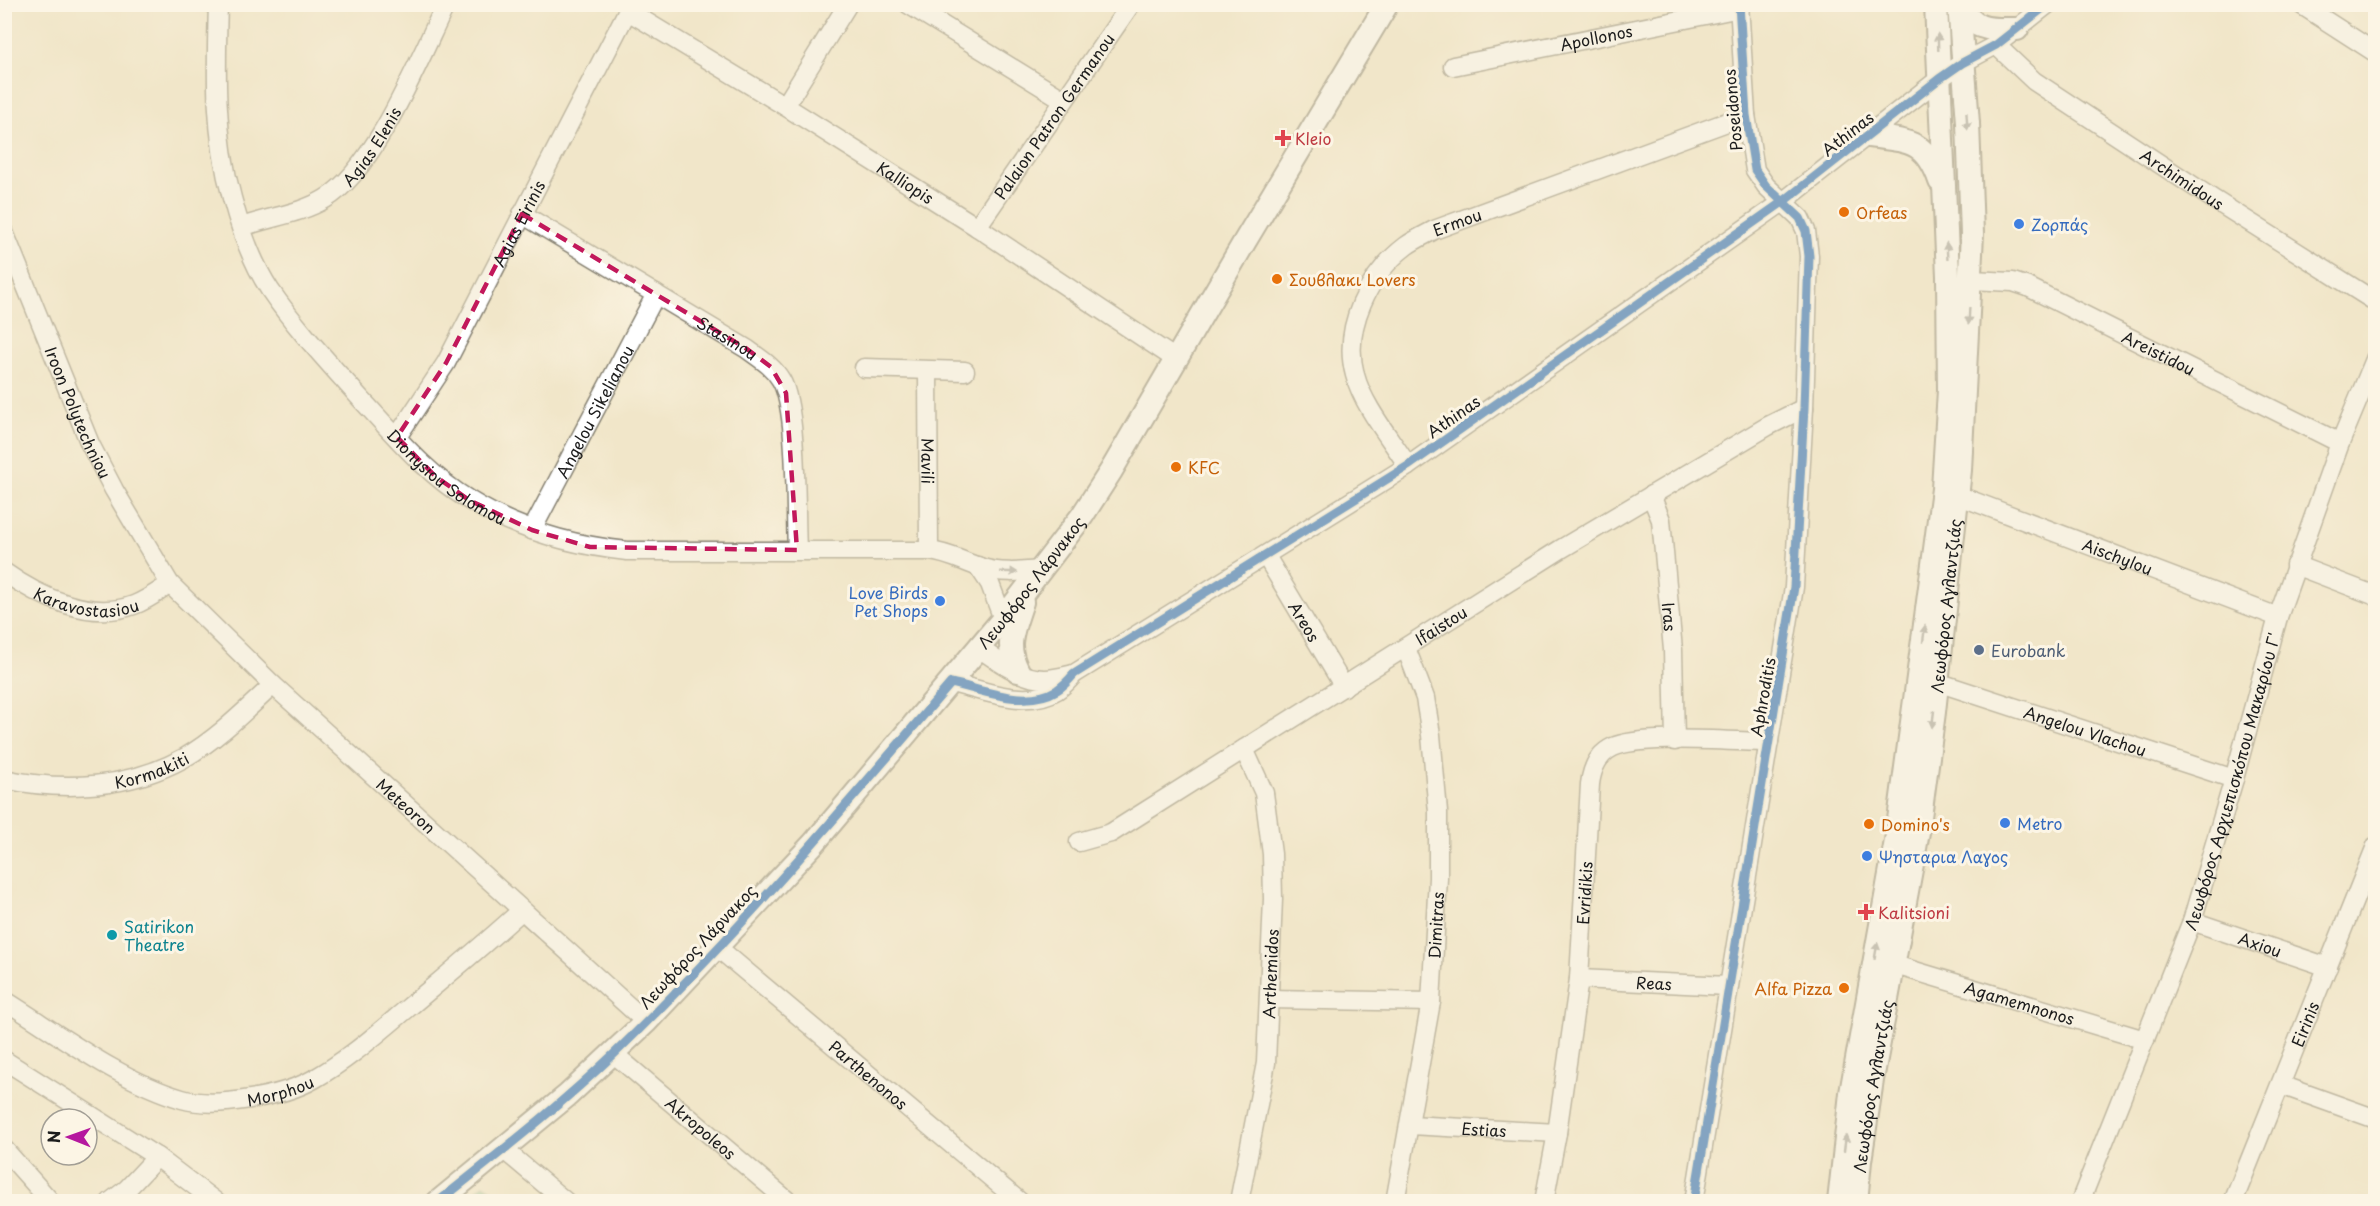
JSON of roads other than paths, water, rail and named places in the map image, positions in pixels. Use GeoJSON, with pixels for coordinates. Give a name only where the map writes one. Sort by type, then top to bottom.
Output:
{"type":"FeatureCollection","features":[{"type":"Feature","properties":{"kind":"main road","name":"Λεωφόρος Λάρνακος"},"geometry":{"type":"LineString","coordinates":[[438,1202],[614,1054],[646,1022],[814,843],[1003,619],[1088,507],[1387,4]]}},
{"type":"Feature","properties":{"kind":"main road","name":"Λεωφόρος Αγλαντζιάς"},"geometry":{"type":"LineString","coordinates":[[1839,1202],[1851,1093],[1899,825],[1943,489],[1949,390],[1948,276],[1936,4]]}},
{"type":"Feature","properties":{"kind":"main road","name":"Λεωφόρος Αγλαντζιάς"},"geometry":{"type":"LineString","coordinates":[[1856,1202],[1872,1080],[1918,832],[1957,495],[1972,234],[1968,123],[1959,4]]}},
{"type":"Feature","properties":{"kind":"main road"},"geometry":{"type":"LineString","coordinates":[[1959,4],[1976,26],[2017,28]]}},
{"type":"Feature","properties":{"kind":"main road"},"geometry":{"type":"LineString","coordinates":[[1869,136],[1903,140],[1929,156],[1944,194]]}},
{"type":"Feature","properties":{"kind":"main road"},"geometry":{"type":"LineString","coordinates":[[1018,671],[1010,657],[1010,648],[1026,589]]}},
{"type":"Feature","properties":{"kind":"street","name":"Dionysiou Solomou"},"geometry":{"type":"LineString","coordinates":[[218,4],[216,96],[225,172],[242,227],[270,289],[320,353],[397,437],[435,476],[469,500],[532,530],[590,547],[627,550],[929,551],[955,556],[978,566],[1009,573],[1041,570]]}},
{"type":"Feature","properties":{"kind":"street","name":"Agias Elenis"},"geometry":{"type":"LineString","coordinates":[[242,227],[326,199],[355,171],[383,131],[446,4]]}},
{"type":"Feature","properties":{"kind":"street"},"geometry":{"type":"LineString","coordinates":[[784,106],[848,4]]}},
{"type":"Feature","properties":{"kind":"street"},"geometry":{"type":"LineString","coordinates":[[908,4],[1065,100]]}},
{"type":"Feature","properties":{"kind":"street","name":"Palaion Patron Germanou"},"geometry":{"type":"LineString","coordinates":[[976,227],[1131,4]]}},
{"type":"Feature","properties":{"kind":"street","name":"Athinas"},"geometry":{"type":"LineString","coordinates":[[951,682],[1010,697],[1030,698],[1056,691],[1074,674],[1408,466],[1784,201],[1939,79],[1962,63],[1996,45],[2048,4]]}},
{"type":"Feature","properties":{"kind":"street"},"geometry":{"type":"LineString","coordinates":[[2300,4],[2376,53]]}},
{"type":"Feature","properties":{"kind":"street","name":"Apollonos"},"geometry":{"type":"LineString","coordinates":[[1453,66],[1739,6]]}},
{"type":"Feature","properties":{"kind":"street","name":"Poseidonos"},"geometry":{"type":"LineString","coordinates":[[1739,6],[1746,115],[1755,170],[1766,186],[1784,201]]}},
{"type":"Feature","properties":{"kind":"street","name":"Kalliopis"},"geometry":{"type":"LineString","coordinates":[[629,8],[976,227],[1176,360]]}},
{"type":"Feature","properties":{"kind":"street","name":"Agias Eirinis"},"geometry":{"type":"LineString","coordinates":[[397,437],[446,363],[629,8]]}},
{"type":"Feature","properties":{"kind":"street","name":"Archimidous"},"geometry":{"type":"LineString","coordinates":[[1996,45],[2034,81],[2213,199],[2376,302]]}},
{"type":"Feature","properties":{"kind":"street","name":"Ermou"},"geometry":{"type":"LineString","coordinates":[[1408,466],[1362,393],[1354,375],[1351,351],[1356,320],[1366,293],[1377,274],[1391,259],[1407,245],[1434,230],[1746,115]]}},
{"type":"Feature","properties":{"kind":"street","name":"Aphroditis"},"geometry":{"type":"LineString","coordinates":[[1694,1202],[1794,588],[1804,408],[1808,242],[1804,224],[1784,201]]}},
{"type":"Feature","properties":{"kind":"street","name":"Stasinou"},"geometry":{"type":"LineString","coordinates":[[522,214],[747,349],[771,367],[781,380],[786,393],[791,424],[797,550]]}},
{"type":"Feature","properties":{"kind":"street","name":"Iroon Polytechniou"},"geometry":{"type":"LineString","coordinates":[[4,232],[90,444],[114,490],[170,584]]}},
{"type":"Feature","properties":{"kind":"street","name":"Areistidou"},"geometry":{"type":"LineString","coordinates":[[1971,280],[2013,282],[2028,287],[2340,443]]}},
{"type":"Feature","properties":{"kind":"street","name":"Angelou Sikelianou"},"geometry":{"type":"LineString","coordinates":[[532,530],[656,294]]}},
{"type":"Feature","properties":{"kind":"street","name":"Λεωφόρος Αρχιεπισκόπου Μακαρίου Γ'"},"geometry":{"type":"LineString","coordinates":[[2080,1202],[2192,921],[2278,617],[2340,443],[2376,357]]}},
{"type":"Feature","properties":{"kind":"street"},"geometry":{"type":"LineString","coordinates":[[864,368],[966,370]]}},
{"type":"Feature","properties":{"kind":"street","name":"Mavili"},"geometry":{"type":"LineString","coordinates":[[928,371],[929,551]]}},
{"type":"Feature","properties":{"kind":"street","name":"Ifaistou"},"geometry":{"type":"LineString","coordinates":[[1079,842],[1111,833],[1650,495],[1768,426],[1804,408]]}},
{"type":"Feature","properties":{"kind":"street","name":"Iras"},"geometry":{"type":"LineString","coordinates":[[1650,495],[1661,520],[1672,650],[1675,741]]}},
{"type":"Feature","properties":{"kind":"street","name":"Aischylou"},"geometry":{"type":"LineString","coordinates":[[1957,495],[2278,617]]}},
{"type":"Feature","properties":{"kind":"street","name":"Areos"},"geometry":{"type":"LineString","coordinates":[[1266,556],[1344,687]]}},
{"type":"Feature","properties":{"kind":"street"},"geometry":{"type":"LineString","coordinates":[[2295,565],[2376,596]]}},
{"type":"Feature","properties":{"kind":"street"},"geometry":{"type":"LineString","coordinates":[[978,566],[990,584],[1003,619]]}},
{"type":"Feature","properties":{"kind":"street","name":"Karavostasiou"},"geometry":{"type":"LineString","coordinates":[[4,572],[26,587],[57,600],[98,610],[131,606],[170,584]]}},
{"type":"Feature","properties":{"kind":"street","name":"Meteoron"},"geometry":{"type":"LineString","coordinates":[[170,584],[273,685],[646,1022]]}},
{"type":"Feature","properties":{"kind":"street"},"geometry":{"type":"LineString","coordinates":[[979,648],[1005,666],[1044,679],[1074,674]]}},
{"type":"Feature","properties":{"kind":"street","name":"Dimitras"},"geometry":{"type":"LineString","coordinates":[[1395,1202],[1431,1002],[1438,878],[1436,771],[1425,698],[1406,648]]}},
{"type":"Feature","properties":{"kind":"street","name":"Angelou Vlachou"},"geometry":{"type":"LineString","coordinates":[[1937,682],[2234,779]]}},
{"type":"Feature","properties":{"kind":"street","name":"Kormakiti"},"geometry":{"type":"LineString","coordinates":[[4,779],[50,786],[81,787],[136,778],[185,757],[229,724],[273,685]]}},
{"type":"Feature","properties":{"kind":"street","name":"Evridikis"},"geometry":{"type":"LineString","coordinates":[[1544,1202],[1557,1133],[1579,979],[1591,773],[1595,764],[1607,751],[1622,744],[1675,741],[1770,742]]}},
{"type":"Feature","properties":{"kind":"street","name":"Arthemidos"},"geometry":{"type":"LineString","coordinates":[[1239,1202],[1266,1064],[1270,999],[1272,854],[1264,794],[1245,749]]}},
{"type":"Feature","properties":{"kind":"street","name":"Eirinis"},"geometry":{"type":"LineString","coordinates":[[2233,1202],[2376,846]]}},
{"type":"Feature","properties":{"kind":"street","name":"Morphou"},"geometry":{"type":"LineString","coordinates":[[4,1000],[140,1084],[168,1095],[205,1102],[273,1095],[314,1079],[350,1055],[522,910]]}},
{"type":"Feature","properties":{"kind":"street","name":"Axiou"},"geometry":{"type":"LineString","coordinates":[[2192,921],[2328,968]]}},
{"type":"Feature","properties":{"kind":"street","name":"Parthenonos"},"geometry":{"type":"LineString","coordinates":[[717,947],[1020,1202]]}},
{"type":"Feature","properties":{"kind":"street","name":"Agamemnonos"},"geometry":{"type":"LineString","coordinates":[[1895,965],[2145,1040]]}},
{"type":"Feature","properties":{"kind":"street","name":"Reas"},"geometry":{"type":"LineString","coordinates":[[1579,979],[1728,986]]}},
{"type":"Feature","properties":{"kind":"street"},"geometry":{"type":"LineString","coordinates":[[1270,999],[1431,1002]]}},
{"type":"Feature","properties":{"kind":"street","name":"Akropoleos"},"geometry":{"type":"LineString","coordinates":[[614,1054],[789,1202]]}},
{"type":"Feature","properties":{"kind":"street"},"geometry":{"type":"LineString","coordinates":[[4,1060],[156,1157],[216,1202]]}},
{"type":"Feature","properties":{"kind":"street"},"geometry":{"type":"LineString","coordinates":[[2281,1085],[2376,1119]]}},
{"type":"Feature","properties":{"kind":"street","name":"Estias"},"geometry":{"type":"LineString","coordinates":[[1410,1125],[1557,1133]]}},
{"type":"Feature","properties":{"kind":"street"},"geometry":{"type":"LineString","coordinates":[[4,1149],[51,1202]]}},
{"type":"Feature","properties":{"kind":"street"},"geometry":{"type":"LineString","coordinates":[[503,1149],[566,1202]]}},
{"type":"Feature","properties":{"kind":"street"},"geometry":{"type":"LineString","coordinates":[[110,1202],[127,1189],[156,1157]]}},
{"type":"Feature","properties":{"kind":"place","name":"Kleio"},"geometry":{"type":"Point","coordinates":[1283,138]}},
{"type":"Feature","properties":{"kind":"place","name":"Orfeas"},"geometry":{"type":"Point","coordinates":[1844,212]}},
{"type":"Feature","properties":{"kind":"place","name":"Ζορπάς"},"geometry":{"type":"Point","coordinates":[2019,224]}},
{"type":"Feature","properties":{"kind":"place","name":"Σουβλακι Lovers"},"geometry":{"type":"Point","coordinates":[1277,279]}},
{"type":"Feature","properties":{"kind":"place","name":"KFC"},"geometry":{"type":"Point","coordinates":[1176,467]}},
{"type":"Feature","properties":{"kind":"place","name":"Love Birds Pet Shops"},"geometry":{"type":"Point","coordinates":[940,601]}},
{"type":"Feature","properties":{"kind":"place","name":"Eurobank"},"geometry":{"type":"Point","coordinates":[1979,650]}},
{"type":"Feature","properties":{"kind":"place","name":"Metro"},"geometry":{"type":"Point","coordinates":[2005,823]}},
{"type":"Feature","properties":{"kind":"place","name":"Domino's"},"geometry":{"type":"Point","coordinates":[1869,824]}},
{"type":"Feature","properties":{"kind":"place","name":"Ψησταρια Λαγος"},"geometry":{"type":"Point","coordinates":[1867,856]}},
{"type":"Feature","properties":{"kind":"place","name":"Kalitsioni"},"geometry":{"type":"Point","coordinates":[1866,912]}},
{"type":"Feature","properties":{"kind":"place","name":"Satirikon Theatre"},"geometry":{"type":"Point","coordinates":[112,935]}},
{"type":"Feature","properties":{"kind":"place","name":"Alfa Pizza"},"geometry":{"type":"Point","coordinates":[1844,988]}}]}
